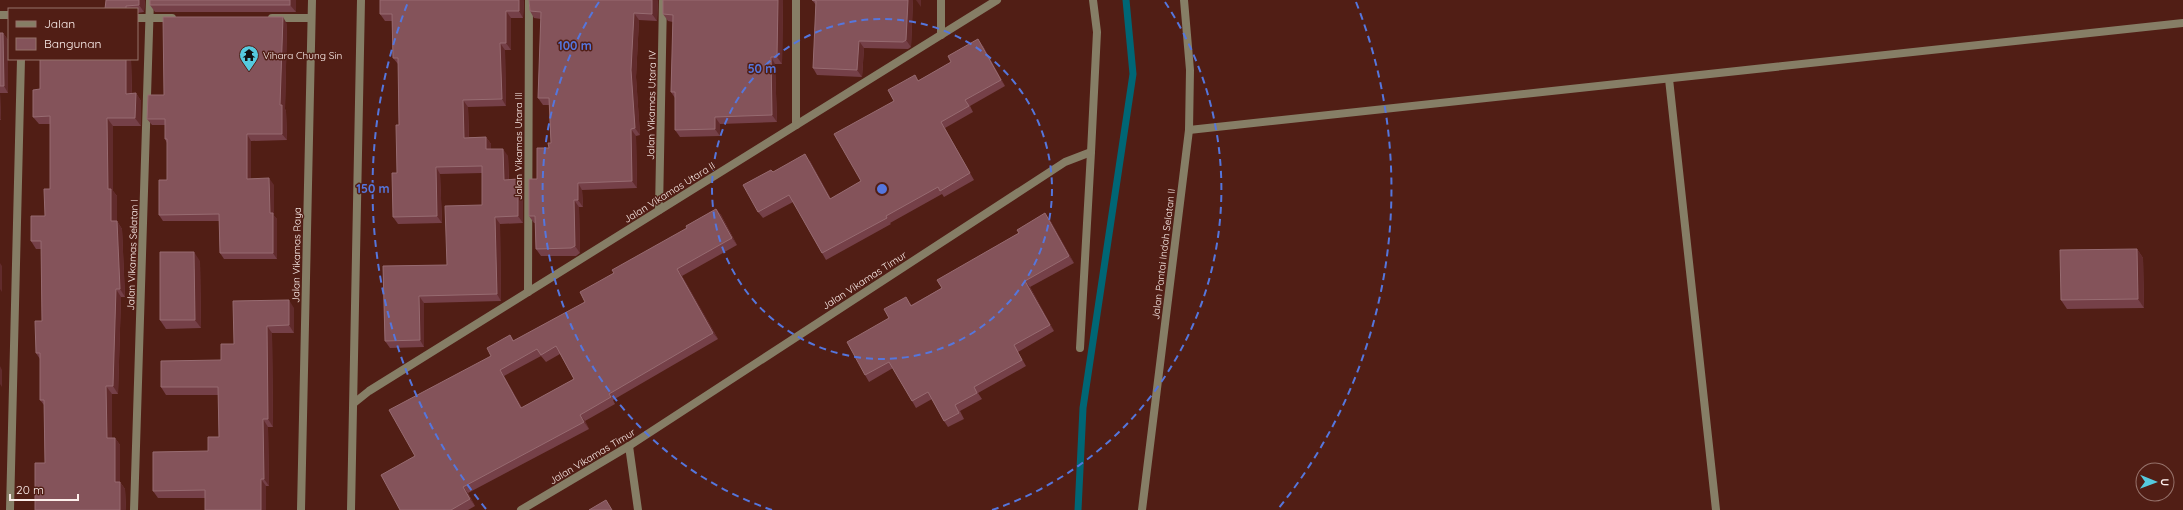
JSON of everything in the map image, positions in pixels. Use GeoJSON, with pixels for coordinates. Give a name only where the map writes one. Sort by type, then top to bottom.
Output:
{"type":"FeatureCollection","features":[{"type":"Feature","properties":{"kind":"street","name":"Jalan Vikamas Selatan I"},"geometry":{"type":"LineString","coordinates":[[134,510],[150,0]]}},
{"type":"Feature","properties":{"kind":"street","name":"Jalan Vikamas Raya"},"geometry":{"type":"LineString","coordinates":[[300,510],[312,0]]}},
{"type":"Feature","properties":{"kind":"street"},"geometry":{"type":"LineString","coordinates":[[351,510],[361,0]]}},
{"type":"Feature","properties":{"kind":"street","name":"Jalan Vikamas Utara III"},"geometry":{"type":"LineString","coordinates":[[528,292],[529,0]]}},
{"type":"Feature","properties":{"kind":"street","name":"Jalan Vikamas Utara IV"},"geometry":{"type":"LineString","coordinates":[[659,210],[663,0]]}},
{"type":"Feature","properties":{"kind":"street"},"geometry":{"type":"LineString","coordinates":[[796,0],[796,125]]}},
{"type":"Feature","properties":{"kind":"street"},"geometry":{"type":"LineString","coordinates":[[941,0],[941,35]]}},
{"type":"Feature","properties":{"kind":"street","name":"Jalan Vikamas Utara II"},"geometry":{"type":"LineString","coordinates":[[354,403],[369,391],[997,0]]}},
{"type":"Feature","properties":{"kind":"street"},"geometry":{"type":"LineString","coordinates":[[1080,348],[1097,32],[1093,0]]}},
{"type":"Feature","properties":{"kind":"street","name":"Jalan Pantai Indah Selatan II"},"geometry":{"type":"LineString","coordinates":[[1142,510],[1189,130],[1190,70],[1184,0]]}},
{"type":"Feature","properties":{"kind":"street"},"geometry":{"type":"LineString","coordinates":[[138,18],[182,18]]}},
{"type":"Feature","properties":{"kind":"street"},"geometry":{"type":"LineString","coordinates":[[260,18],[311,18]]}},
{"type":"Feature","properties":{"kind":"street"},"geometry":{"type":"LineString","coordinates":[[1189,130],[2183,23]]}},
{"type":"Feature","properties":{"kind":"street"},"geometry":{"type":"LineString","coordinates":[[10,510],[21,60]]}},
{"type":"Feature","properties":{"kind":"street"},"geometry":{"type":"LineString","coordinates":[[1669,79],[1716,510]]}},
{"type":"Feature","properties":{"kind":"street","name":"Jalan Vikamas Timur"},"geometry":{"type":"LineString","coordinates":[[521,510],[629,446],[1065,162],[1091,152]]}},
{"type":"Feature","properties":{"kind":"street"},"geometry":{"type":"LineString","coordinates":[[629,446],[638,510]]}},
{"type":"Feature","properties":{"kind":"building"},"geometry":{"type":"Polygon","coordinates":[[[106,0],[139,0],[139,5],[126,6],[126,8],[105,8],[106,0]]]}},
{"type":"Feature","properties":{"kind":"building"},"geometry":{"type":"Polygon","coordinates":[[[150,0],[290,0],[290,5],[150,5],[150,0]]]}},
{"type":"Feature","properties":{"kind":"building"},"geometry":{"type":"Polygon","coordinates":[[[380,0],[519,0],[519,11],[506,11],[506,43],[500,43],[502,99],[463,100],[464,138],[486,137],[486,149],[503,149],[504,180],[518,179],[518,216],[495,217],[497,294],[419,296],[420,340],[385,341],[383,266],[447,265],[445,206],[482,205],[482,166],[436,167],[437,216],[393,217],[392,173],[397,173],[396,125],[399,125],[398,58],[393,58],[392,14],[380,14],[380,0]]]}},
{"type":"Feature","properties":{"kind":"building"},"geometry":{"type":"Polygon","coordinates":[[[529,0],[652,0],[652,14],[634,13],[631,70],[635,128],[631,129],[632,181],[578,183],[578,200],[574,200],[575,246],[571,248],[536,249],[535,216],[529,216],[529,179],[537,179],[537,148],[549,148],[548,143],[551,143],[549,98],[538,98],[541,12],[530,11],[529,0]]]}},
{"type":"Feature","properties":{"kind":"building"},"geometry":{"type":"Polygon","coordinates":[[[663,0],[778,0],[777,57],[771,57],[772,115],[715,117],[715,129],[675,130],[675,92],[671,92],[673,15],[663,14],[663,0]]]}},
{"type":"Feature","properties":{"kind":"building"},"geometry":{"type":"Polygon","coordinates":[[[812,0],[908,0],[906,40],[903,42],[859,41],[857,70],[813,68],[816,1],[812,0]]]}},
{"type":"Feature","properties":{"kind":"building"},"geometry":{"type":"Polygon","coordinates":[[[163,17],[283,17],[280,105],[282,105],[282,134],[247,134],[247,179],[269,178],[270,213],[273,213],[273,253],[220,253],[219,214],[159,215],[159,180],[167,180],[167,139],[165,139],[165,119],[147,119],[148,95],[164,95],[163,17]]]}},
{"type":"Feature","properties":{"kind":"building"},"geometry":{"type":"Polygon","coordinates":[[[0,33],[3,33],[4,86],[0,86],[0,33]]]}},
{"type":"Feature","properties":{"kind":"building"},"geometry":{"type":"Polygon","coordinates":[[[978,39],[1001,80],[965,100],[969,106],[941,122],[970,173],[940,191],[938,187],[886,216],[887,218],[822,253],[789,195],[758,212],[743,185],[771,170],[773,172],[805,154],[830,199],[861,181],[834,134],[894,101],[888,90],[915,75],[918,81],[951,62],[948,56],[978,39]]]}},
{"type":"Feature","properties":{"kind":"building"},"geometry":{"type":"Polygon","coordinates":[[[40,60],[126,60],[126,94],[136,93],[135,118],[107,118],[108,189],[111,189],[111,221],[117,221],[120,289],[116,289],[113,386],[106,386],[107,438],[115,438],[115,482],[120,482],[120,510],[35,510],[35,463],[45,463],[44,400],[40,400],[40,353],[36,353],[35,321],[42,321],[41,241],[31,241],[31,216],[45,216],[44,189],[50,189],[50,116],[33,117],[33,90],[40,89],[40,60]]]}},
{"type":"Feature","properties":{"kind":"building"},"geometry":{"type":"Polygon","coordinates":[[[716,209],[732,238],[677,269],[713,333],[609,394],[611,397],[580,415],[584,422],[463,487],[470,499],[451,510],[400,510],[381,475],[415,456],[389,410],[491,356],[487,348],[510,335],[513,341],[585,302],[580,292],[614,273],[612,270],[687,228],[686,226],[716,209]],[[556,346],[541,355],[537,349],[500,370],[521,408],[574,379],[556,346]]]}},
{"type":"Feature","properties":{"kind":"building"},"geometry":{"type":"Polygon","coordinates":[[[1045,213],[1069,256],[1025,281],[1050,325],[1014,345],[1022,360],[974,387],[977,393],[955,405],[959,413],[944,421],[928,392],[912,401],[889,362],[865,375],[847,342],[889,318],[884,309],[906,297],[911,306],[942,288],[937,280],[1019,233],[1017,230],[1045,213]]]}},
{"type":"Feature","properties":{"kind":"building"},"geometry":{"type":"Polygon","coordinates":[[[2137,249],[2138,299],[2061,300],[2060,250],[2137,249]]]}},
{"type":"Feature","properties":{"kind":"building"},"geometry":{"type":"Polygon","coordinates":[[[160,252],[194,252],[195,320],[160,320],[160,252]]]}},
{"type":"Feature","properties":{"kind":"building"},"geometry":{"type":"Polygon","coordinates":[[[289,300],[289,325],[267,326],[268,419],[263,419],[264,479],[261,479],[261,510],[205,510],[205,490],[153,491],[153,452],[208,451],[208,437],[219,437],[218,387],[161,387],[161,361],[221,360],[221,344],[234,344],[233,301],[289,300]]]}},
{"type":"Feature","properties":{"kind":"building"},"geometry":{"type":"Polygon","coordinates":[[[606,500],[612,510],[589,510],[606,500]]]}},
{"type":"Feature","properties":{"kind":"waterway"},"geometry":{"type":"LineString","coordinates":[[1078,510],[1083,408],[1133,74],[1126,0]]}},
{"type":"Feature","properties":{"kind":"place","name":"Vihara Chung Sin"},"geometry":{"type":"Point","coordinates":[249,72]}}]}
